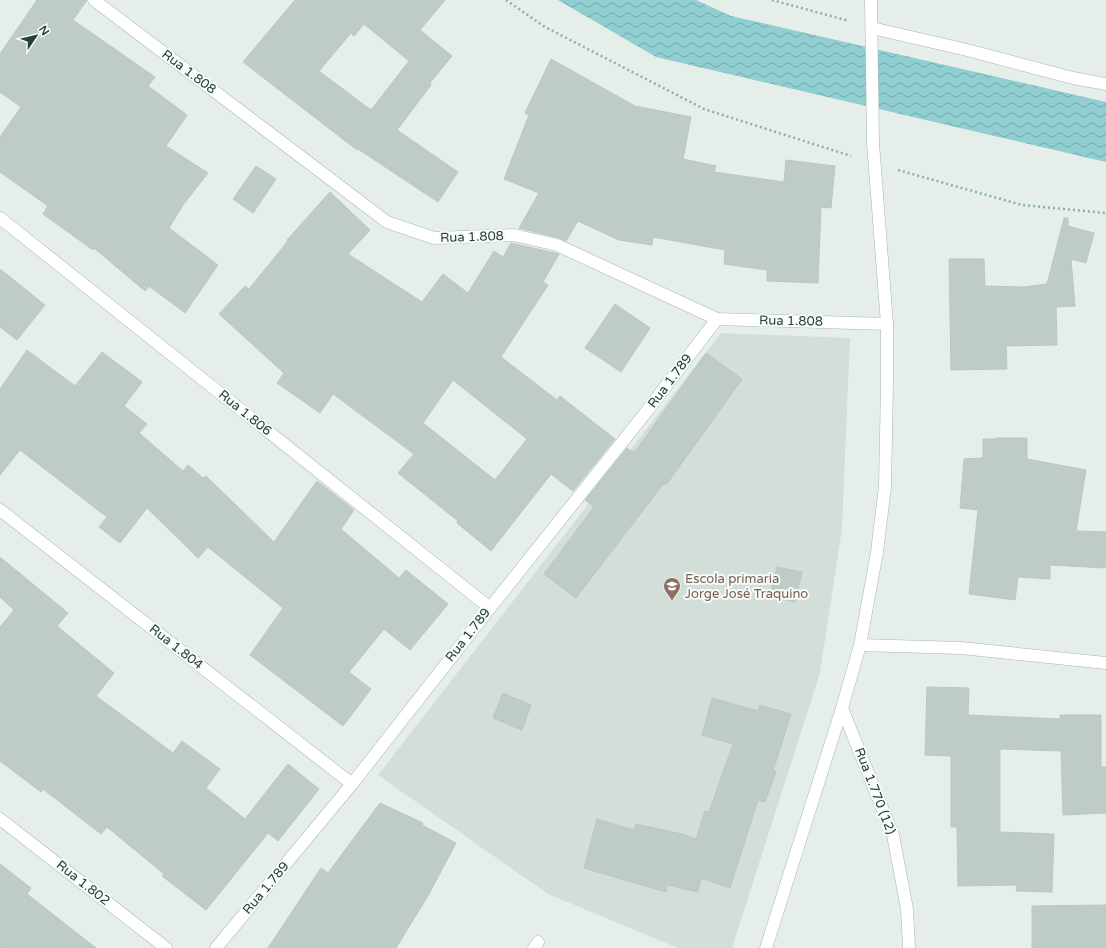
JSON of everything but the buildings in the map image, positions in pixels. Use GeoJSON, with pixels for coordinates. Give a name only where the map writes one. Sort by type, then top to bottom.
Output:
{"type":"FeatureCollection","features":[{"type":"Feature","properties":{"kind":"street","name":"Rua 1.808"},"geometry":{"type":"LineString","coordinates":[[94,0],[387,222],[434,238],[514,235],[557,245],[717,320],[887,324]]}},
{"type":"Feature","properties":{"kind":"street"},"geometry":{"type":"LineString","coordinates":[[766,948],[842,708],[860,645],[877,552],[885,487],[887,324],[873,143],[871,0]]}},
{"type":"Feature","properties":{"kind":"street"},"geometry":{"type":"LineString","coordinates":[[872,33],[967,50],[1073,78],[1106,84]]}},
{"type":"Feature","properties":{"kind":"street","name":"Rua 1.806"},"geometry":{"type":"LineString","coordinates":[[0,218],[490,608]]}},
{"type":"Feature","properties":{"kind":"street","name":"Rua 1.789"},"geometry":{"type":"LineString","coordinates":[[216,948],[352,784],[717,320]]}},
{"type":"Feature","properties":{"kind":"street","name":"Rua 1.804"},"geometry":{"type":"LineString","coordinates":[[0,510],[352,784]]}},
{"type":"Feature","properties":{"kind":"street"},"geometry":{"type":"LineString","coordinates":[[860,645],[962,648],[1106,663]]}},
{"type":"Feature","properties":{"kind":"street","name":"Rua 1.770 (12)"},"geometry":{"type":"LineString","coordinates":[[842,708],[893,835],[907,909],[909,948]]}},
{"type":"Feature","properties":{"kind":"street","name":"Rua 1.802"},"geometry":{"type":"LineString","coordinates":[[0,819],[166,948]]}},
{"type":"Feature","properties":{"kind":"path"},"geometry":{"type":"LineString","coordinates":[[506,0],[545,27],[704,109],[875,163],[1022,205],[1106,213]]}},
{"type":"Feature","properties":{"kind":"path"},"geometry":{"type":"LineString","coordinates":[[772,0],[872,33]]}},
{"type":"Feature","properties":{"kind":"shaded area","name":"Escola primaria Jorge José Traquino"},"geometry":{"type":"Polygon","coordinates":[[[721,333],[850,338],[842,529],[820,673],[732,948],[678,948],[548,894],[378,775],[721,333]]]}},
{"type":"Feature","properties":{"kind":"water"},"geometry":{"type":"Polygon","coordinates":[[[558,0],[696,0],[731,16],[1106,102],[1106,162],[656,57],[558,0]]]}},
{"type":"Feature","properties":{"kind":"place","name":"Escola primaria Jorge José Traquino"},"geometry":{"type":"Point","coordinates":[672,601]}}]}
